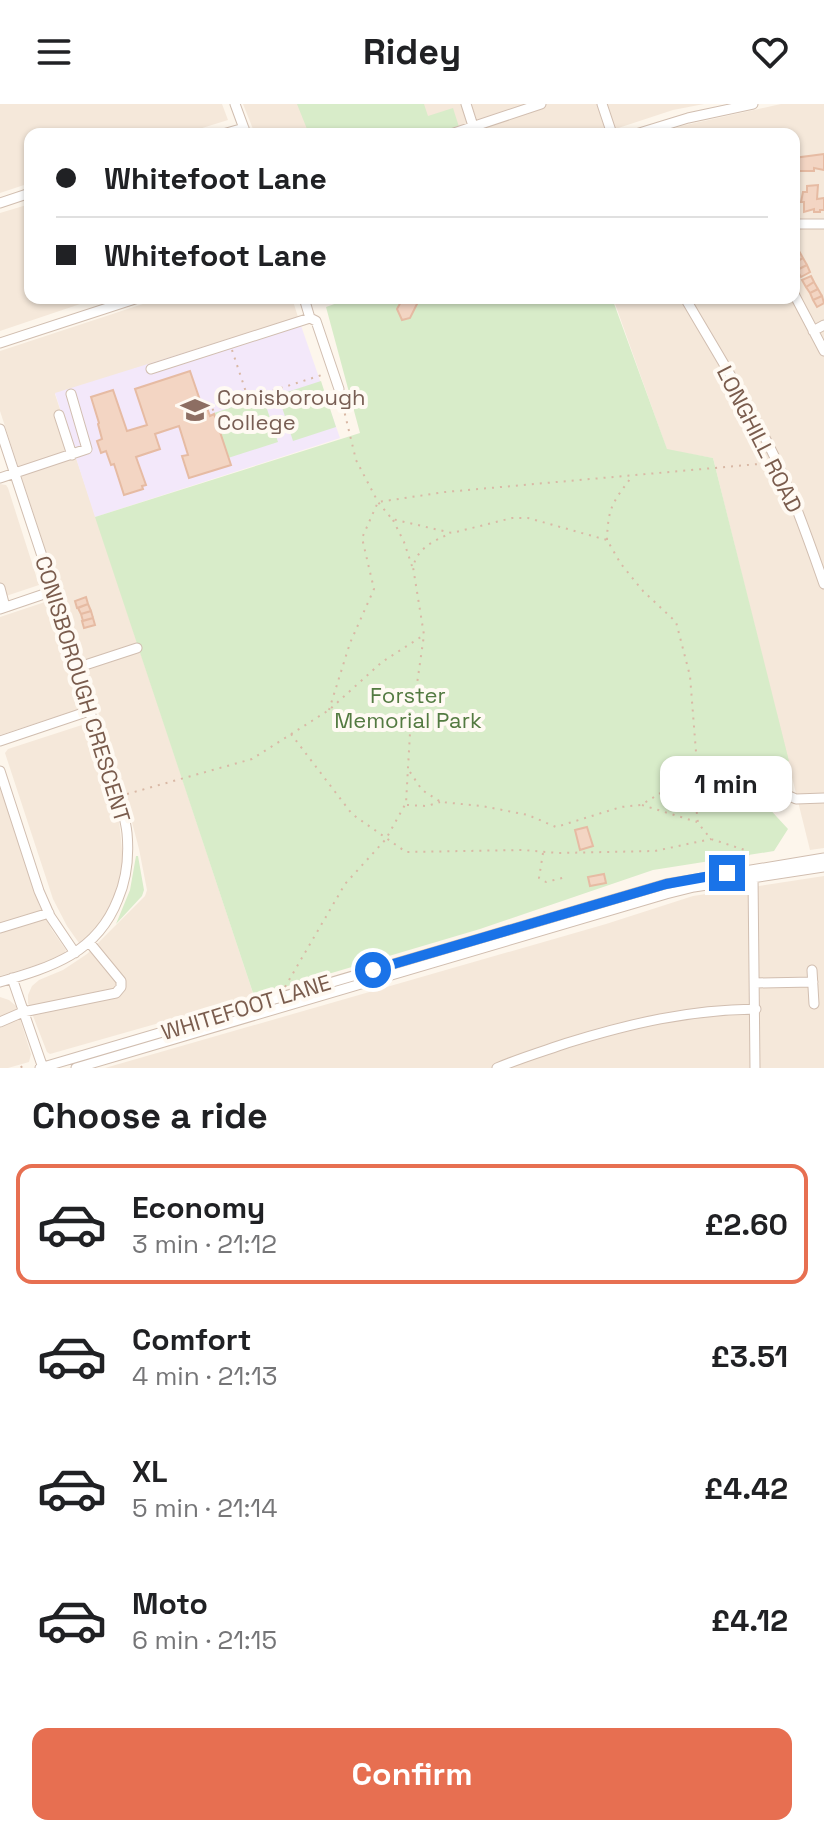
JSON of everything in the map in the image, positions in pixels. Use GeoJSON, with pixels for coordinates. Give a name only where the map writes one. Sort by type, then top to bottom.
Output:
{"type":"FeatureCollection","features":[{"type":"Feature","properties":{"kind":"street"},"geometry":{"type":"LineString","coordinates":[[235,104],[244,128]]}},
{"type":"Feature","properties":{"kind":"street"},"geometry":{"type":"LineString","coordinates":[[467,128],[541,104]]}},
{"type":"Feature","properties":{"kind":"street"},"geometry":{"type":"LineString","coordinates":[[602,104],[610,128]]}},
{"type":"Feature","properties":{"kind":"street"},"geometry":{"type":"LineString","coordinates":[[655,128],[724,107],[753,104]]}},
{"type":"Feature","properties":{"kind":"street"},"geometry":{"type":"LineString","coordinates":[[467,106],[473,126]]}},
{"type":"Feature","properties":{"kind":"street"},"geometry":{"type":"LineString","coordinates":[[0,203],[24,195]]}},
{"type":"Feature","properties":{"kind":"street"},"geometry":{"type":"LineString","coordinates":[[800,224],[824,224]]}},
{"type":"Feature","properties":{"kind":"street"},"geometry":{"type":"LineString","coordinates":[[0,343],[120,304]]}},
{"type":"Feature","properties":{"kind":"street"},"geometry":{"type":"LineString","coordinates":[[306,304],[310,318]]}},
{"type":"Feature","properties":{"kind":"street","name":"LONGHILL ROAD"},"geometry":{"type":"LineString","coordinates":[[688,304],[777,463],[824,584]]}},
{"type":"Feature","properties":{"kind":"street"},"geometry":{"type":"LineString","coordinates":[[799,304],[824,351]]}},
{"type":"Feature","properties":{"kind":"street"},"geometry":{"type":"LineString","coordinates":[[151,369],[310,318],[316,321],[339,389]]}},
{"type":"Feature","properties":{"kind":"street"},"geometry":{"type":"LineString","coordinates":[[813,331],[824,325]]}},
{"type":"Feature","properties":{"kind":"street"},"geometry":{"type":"LineString","coordinates":[[0,478],[87,449],[71,394]]}},
{"type":"Feature","properties":{"kind":"street"},"geometry":{"type":"LineString","coordinates":[[59,415],[69,456]]}},
{"type":"Feature","properties":{"kind":"street","name":"CONISBOROUGH CRESCENT"},"geometry":{"type":"LineString","coordinates":[[0,429],[119,797],[127,832],[127,861],[122,889],[111,914],[89,942],[52,966],[0,982]]}},
{"type":"Feature","properties":{"kind":"street"},"geometry":{"type":"LineString","coordinates":[[0,588],[3,608],[53,591]]}},
{"type":"Feature","properties":{"kind":"street"},"geometry":{"type":"LineString","coordinates":[[76,668],[137,648]]}},
{"type":"Feature","properties":{"kind":"street"},"geometry":{"type":"LineString","coordinates":[[0,741],[89,711]]}},
{"type":"Feature","properties":{"kind":"street"},"geometry":{"type":"LineString","coordinates":[[0,771],[4,796],[39,891],[75,953]]}},
{"type":"Feature","properties":{"kind":"street"},"geometry":{"type":"LineString","coordinates":[[787,795],[796,799],[824,798]]}},
{"type":"Feature","properties":{"kind":"street","name":"WHITEFOOT LANE"},"geometry":{"type":"LineString","coordinates":[[76,1068],[666,884],[824,858]]}},
{"type":"Feature","properties":{"kind":"street","name":"WHITEFOOT LANE"},"geometry":{"type":"LineString","coordinates":[[752,869],[824,867]]}},
{"type":"Feature","properties":{"kind":"street"},"geometry":{"type":"LineString","coordinates":[[752,869],[755,1068]]}},
{"type":"Feature","properties":{"kind":"street"},"geometry":{"type":"LineString","coordinates":[[0,916],[2,928],[49,913]]}},
{"type":"Feature","properties":{"kind":"street"},"geometry":{"type":"LineString","coordinates":[[0,1022],[23,1012],[116,993],[121,981],[89,942]]}},
{"type":"Feature","properties":{"kind":"street","name":"WHITEFOOT LANE"},"geometry":{"type":"LineString","coordinates":[[42,1068],[394,969]]}},
{"type":"Feature","properties":{"kind":"street"},"geometry":{"type":"LineString","coordinates":[[812,970],[814,1004]]}},
{"type":"Feature","properties":{"kind":"street"},"geometry":{"type":"LineString","coordinates":[[12,978],[42,1068]]}},
{"type":"Feature","properties":{"kind":"street"},"geometry":{"type":"LineString","coordinates":[[755,983],[813,982]]}},
{"type":"Feature","properties":{"kind":"street"},"geometry":{"type":"LineString","coordinates":[[497,1068],[633,1023],[690,1013],[756,1009]]}},
{"type":"Feature","properties":{"kind":"path"},"geometry":{"type":"LineString","coordinates":[[230,344],[248,399]]}},
{"type":"Feature","properties":{"kind":"path"},"geometry":{"type":"LineString","coordinates":[[212,410],[334,371]]}},
{"type":"Feature","properties":{"kind":"path"},"geometry":{"type":"LineString","coordinates":[[285,989],[345,884],[386,839],[405,805],[410,733],[424,635],[413,567],[392,519],[378,502],[356,460],[339,389]]}},
{"type":"Feature","properties":{"kind":"path"},"geometry":{"type":"LineString","coordinates":[[378,502],[445,492],[777,463]]}},
{"type":"Feature","properties":{"kind":"path"},"geometry":{"type":"LineString","coordinates":[[634,474],[615,499],[608,516],[607,540],[621,564],[643,591],[676,622],[690,676],[696,752],[691,763],[667,789],[641,805]]}},
{"type":"Feature","properties":{"kind":"path"},"geometry":{"type":"LineString","coordinates":[[329,710],[350,643],[374,589],[362,538],[378,502]]}},
{"type":"Feature","properties":{"kind":"path"},"geometry":{"type":"LineString","coordinates":[[413,567],[422,548],[452,533],[512,518],[528,518],[607,540]]}},
{"type":"Feature","properties":{"kind":"path"},"geometry":{"type":"LineString","coordinates":[[392,519],[452,533]]}},
{"type":"Feature","properties":{"kind":"path"},"geometry":{"type":"LineString","coordinates":[[119,797],[252,759],[329,710],[382,662],[424,635]]}},
{"type":"Feature","properties":{"kind":"path"},"geometry":{"type":"LineString","coordinates":[[291,734],[352,814],[406,852],[655,851],[711,839],[745,850],[752,869]]}},
{"type":"Feature","properties":{"kind":"path"},"geometry":{"type":"LineString","coordinates":[[691,763],[698,823]]}},
{"type":"Feature","properties":{"kind":"path"},"geometry":{"type":"LineString","coordinates":[[409,771],[422,790],[441,802]]}},
{"type":"Feature","properties":{"kind":"path"},"geometry":{"type":"LineString","coordinates":[[405,805],[427,806],[441,802],[482,806],[528,815],[556,827],[621,807],[641,805],[698,823],[711,839]]}},
{"type":"Feature","properties":{"kind":"path"},"geometry":{"type":"LineString","coordinates":[[543,852],[539,878],[546,882],[566,877]]}},
{"type":"Feature","properties":{"kind":"shaded area"},"geometry":{"type":"Polygon","coordinates":[[[0,104],[222,104],[228,120],[202,128],[24,128],[24,185],[0,193],[0,104]]]}},
{"type":"Feature","properties":{"kind":"shaded area"},"geometry":{"type":"Polygon","coordinates":[[[243,104],[704,104],[673,110],[618,128],[253,128],[243,104]]]}},
{"type":"Feature","properties":{"kind":"shaded area"},"geometry":{"type":"Polygon","coordinates":[[[781,104],[824,104],[824,848],[810,850],[713,458],[667,450],[615,304],[800,304],[800,128],[675,128],[781,104]]]}},
{"type":"Feature","properties":{"kind":"shaded area"},"geometry":{"type":"Polygon","coordinates":[[[24,206],[24,304],[80,304],[0,331],[0,213],[24,206]]]}},
{"type":"Feature","properties":{"kind":"shaded area"},"geometry":{"type":"Polygon","coordinates":[[[143,304],[294,304],[298,317],[55,394],[254,996],[50,1054],[28,1003],[32,986],[87,954],[145,896],[147,890],[123,788],[0,411],[0,351],[143,304]]]}},
{"type":"Feature","properties":{"kind":"shaded area","name":"Conisborough College"},"geometry":{"type":"Polygon","coordinates":[[[298,317],[340,438],[95,517],[55,393],[298,317]]]}},
{"type":"Feature","properties":{"kind":"shaded area"},"geometry":{"type":"Polygon","coordinates":[[[0,484],[8,488],[39,585],[0,598],[0,484]]]}},
{"type":"Feature","properties":{"kind":"shaded area"},"geometry":{"type":"Polygon","coordinates":[[[48,601],[80,709],[0,735],[0,617],[48,601]]]}},
{"type":"Feature","properties":{"kind":"shaded area"},"geometry":{"type":"Polygon","coordinates":[[[88,725],[119,820],[123,859],[113,900],[102,920],[81,944],[53,899],[5,753],[8,749],[88,725]]]}},
{"type":"Feature","properties":{"kind":"shaded area"},"geometry":{"type":"Polygon","coordinates":[[[0,787],[39,905],[66,950],[64,954],[46,962],[0,976],[0,787]]]}},
{"type":"Feature","properties":{"kind":"shaded area"},"geometry":{"type":"Polygon","coordinates":[[[824,876],[824,1068],[105,1068],[606,924],[693,896],[824,876]]]}},
{"type":"Feature","properties":{"kind":"shaded area"},"geometry":{"type":"Polygon","coordinates":[[[0,997],[16,1006],[31,1054],[29,1062],[8,1068],[0,1068],[0,997]]]}},
{"type":"Feature","properties":{"kind":"green space"},"geometry":{"type":"Polygon","coordinates":[[[297,104],[424,104],[428,116],[453,108],[459,127],[459,128],[307,128],[297,104]]]}},
{"type":"Feature","properties":{"kind":"green space","name":"Forster Memorial Park"},"geometry":{"type":"Polygon","coordinates":[[[334,304],[614,304],[667,449],[713,458],[789,761],[761,773],[765,804],[788,829],[774,851],[653,870],[480,929],[254,996],[95,517],[360,433],[326,307],[334,304]]]}},
{"type":"Feature","properties":{"kind":"green space"},"geometry":{"type":"Polygon","coordinates":[[[321,381],[336,427],[293,441],[278,395],[321,381]]]}},
{"type":"Feature","properties":{"kind":"green space"},"geometry":{"type":"Polygon","coordinates":[[[263,397],[278,442],[228,458],[214,413],[263,397]]]}},
{"type":"Feature","properties":{"kind":"green space"},"geometry":{"type":"Polygon","coordinates":[[[136,856],[144,890],[116,924],[130,890],[136,856]]]}},
{"type":"Feature","properties":{"kind":"building"},"geometry":{"type":"Polygon","coordinates":[[[824,154],[824,170],[814,168],[814,171],[800,171],[800,157],[824,154]]]}},
{"type":"Feature","properties":{"kind":"building"},"geometry":{"type":"Polygon","coordinates":[[[818,185],[817,199],[824,198],[824,210],[804,212],[804,202],[801,202],[803,192],[807,192],[807,186],[818,185]]]}},
{"type":"Feature","properties":{"kind":"building"},"geometry":{"type":"Polygon","coordinates":[[[803,258],[807,265],[800,268],[800,260],[803,258]]]}},
{"type":"Feature","properties":{"kind":"building"},"geometry":{"type":"Polygon","coordinates":[[[807,265],[810,272],[801,277],[800,268],[807,265]]]}},
{"type":"Feature","properties":{"kind":"building"},"geometry":{"type":"Polygon","coordinates":[[[811,276],[814,282],[806,287],[802,280],[811,276]]]}},
{"type":"Feature","properties":{"kind":"building"},"geometry":{"type":"Polygon","coordinates":[[[814,282],[818,289],[810,293],[806,287],[814,282]]]}},
{"type":"Feature","properties":{"kind":"building"},"geometry":{"type":"Polygon","coordinates":[[[818,289],[822,296],[813,300],[810,293],[818,289]]]}},
{"type":"Feature","properties":{"kind":"building"},"geometry":{"type":"Polygon","coordinates":[[[822,296],[824,303],[817,307],[813,300],[822,296]]]}},
{"type":"Feature","properties":{"kind":"building"},"geometry":{"type":"Polygon","coordinates":[[[400,304],[417,304],[410,318],[402,320],[397,309],[400,304]]]}},
{"type":"Feature","properties":{"kind":"building"},"geometry":{"type":"Polygon","coordinates":[[[190,371],[202,406],[206,405],[210,416],[214,414],[231,465],[189,478],[182,456],[188,455],[179,426],[155,434],[160,449],[136,457],[146,485],[142,486],[143,489],[124,495],[114,464],[111,465],[106,451],[101,453],[97,441],[102,439],[91,397],[113,390],[127,431],[147,425],[135,389],[190,371]]]}},
{"type":"Feature","properties":{"kind":"building"},"geometry":{"type":"Polygon","coordinates":[[[86,597],[88,604],[77,608],[75,601],[86,597]]]}},
{"type":"Feature","properties":{"kind":"building"},"geometry":{"type":"Polygon","coordinates":[[[88,604],[91,611],[81,614],[78,608],[88,604]]]}},
{"type":"Feature","properties":{"kind":"building"},"geometry":{"type":"Polygon","coordinates":[[[91,611],[93,618],[83,621],[81,614],[91,611]]]}},
{"type":"Feature","properties":{"kind":"building"},"geometry":{"type":"Polygon","coordinates":[[[93,618],[95,625],[84,628],[82,621],[93,618]]]}},
{"type":"Feature","properties":{"kind":"building"},"geometry":{"type":"Polygon","coordinates":[[[587,827],[593,846],[580,850],[575,830],[587,827]]]}},
{"type":"Feature","properties":{"kind":"building"},"geometry":{"type":"Polygon","coordinates":[[[604,874],[606,883],[590,886],[588,877],[604,874]]]}},
{"type":"Feature","properties":{"kind":"place","name":"Conisborough College"},"geometry":{"type":"Point","coordinates":[195,410]}},
{"type":"Feature","properties":{"kind":"route"},"geometry":{"type":"LineString","coordinates":[[373,970],[666,884],[727,873]]}}]}
